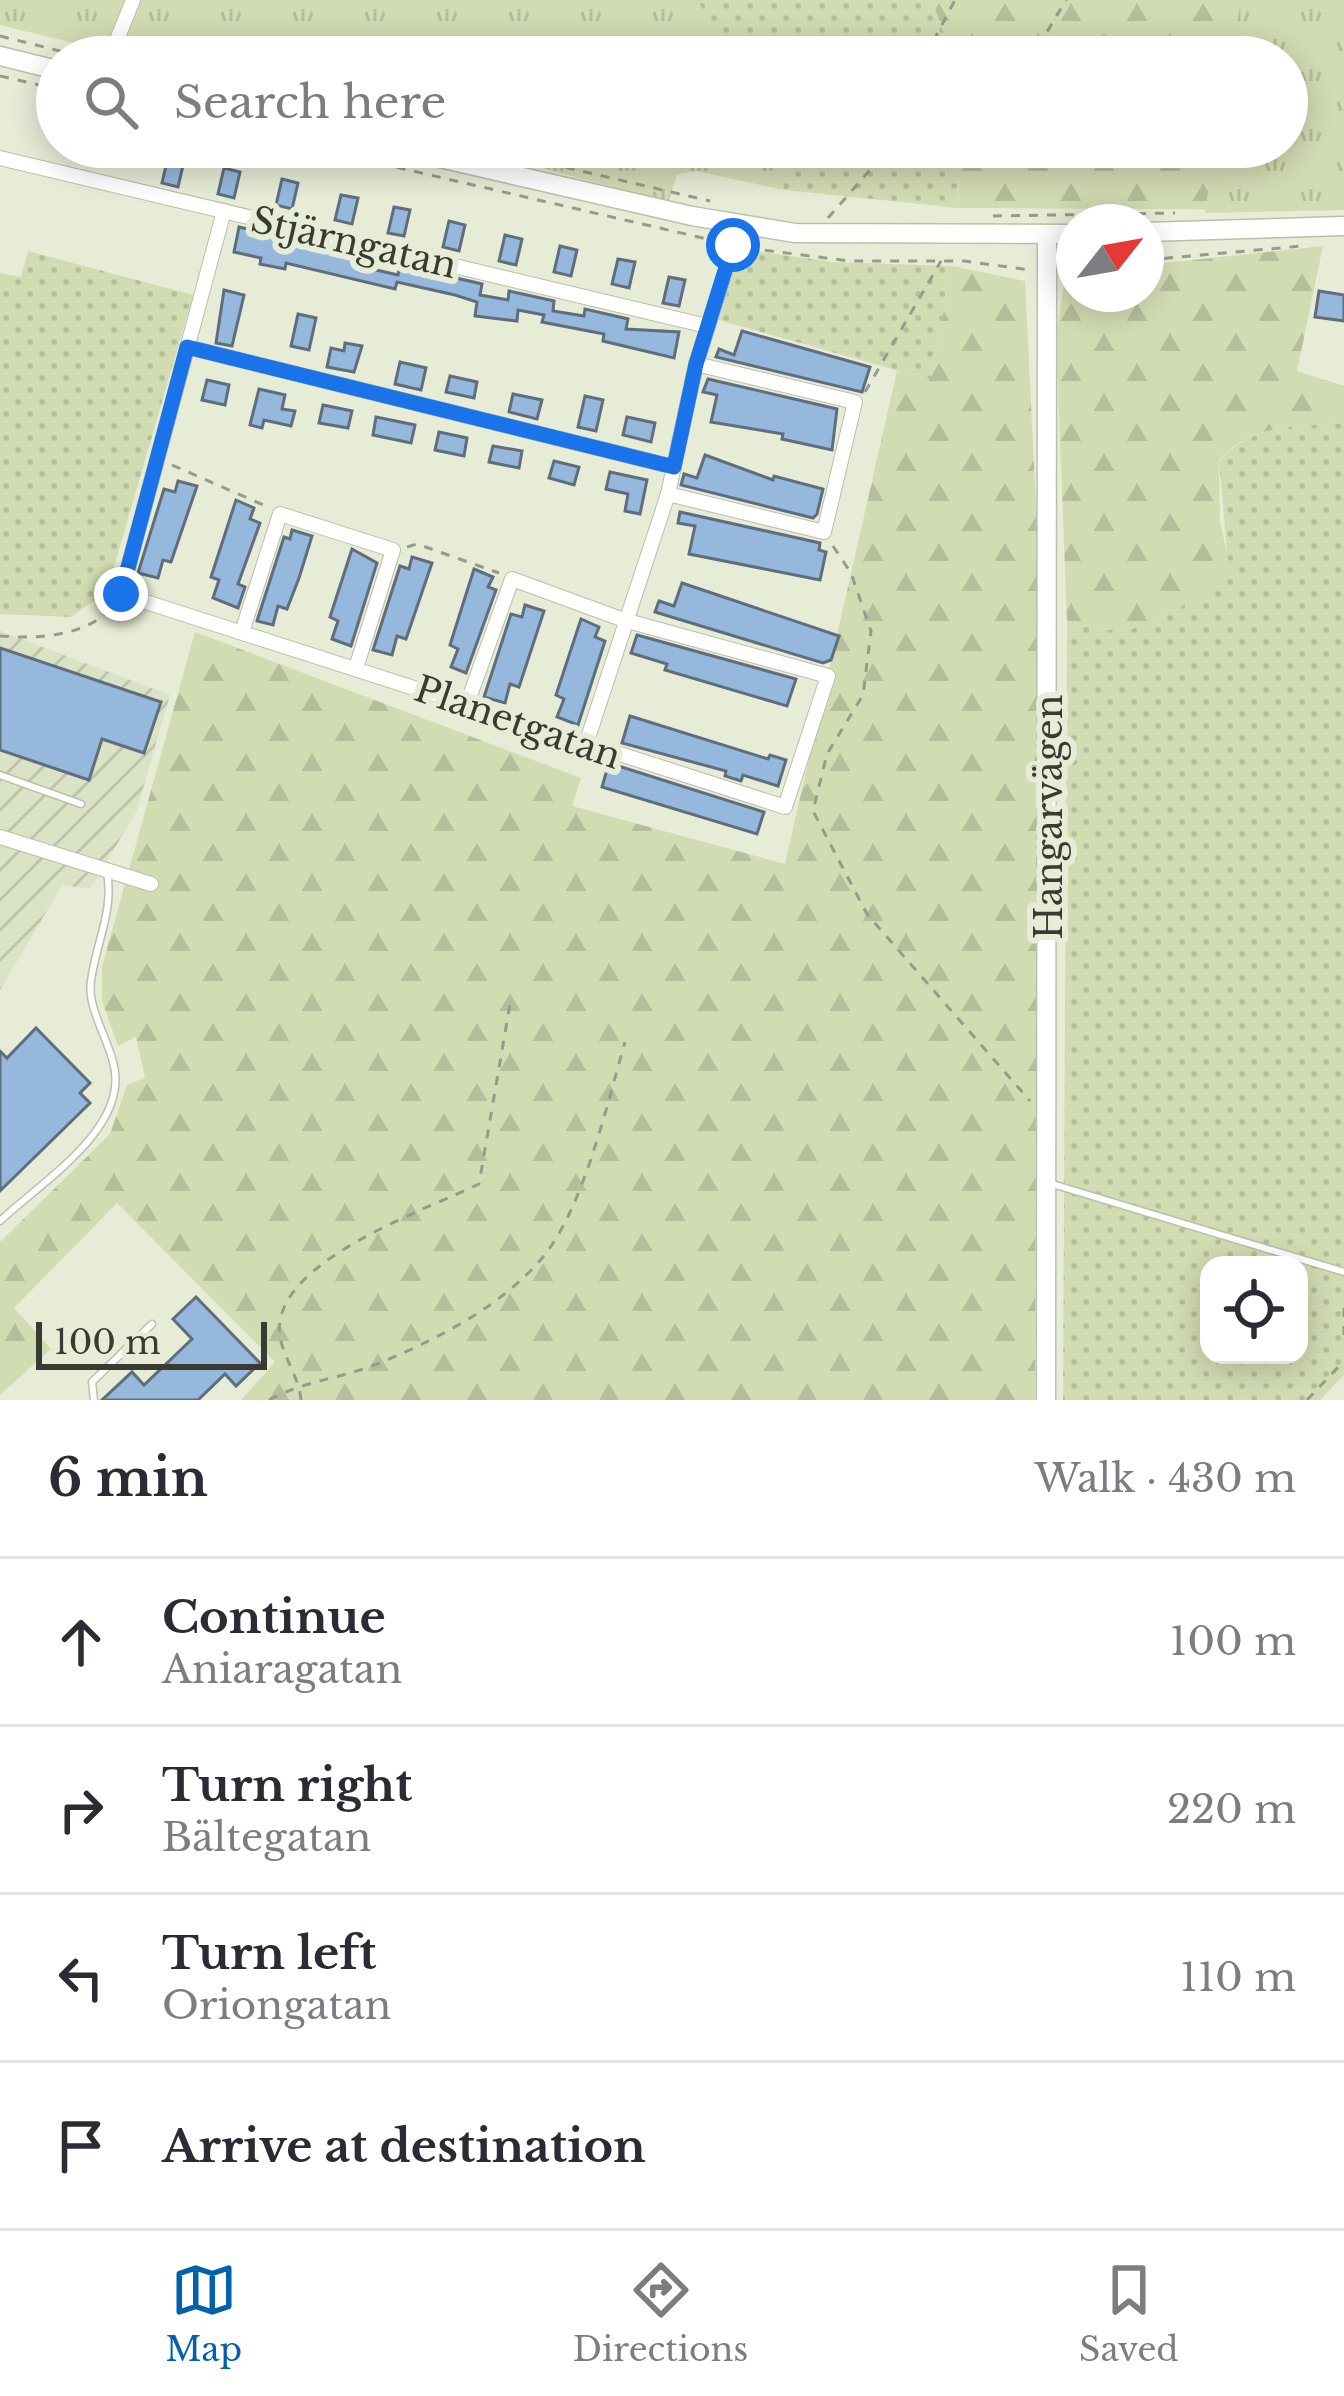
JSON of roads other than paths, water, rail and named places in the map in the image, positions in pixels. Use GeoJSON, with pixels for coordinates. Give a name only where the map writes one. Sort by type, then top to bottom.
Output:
{"type":"FeatureCollection","features":[{"type":"Feature","properties":{"kind":"street"},"geometry":{"type":"LineString","coordinates":[[118,36],[133,0]]}},
{"type":"Feature","properties":{"kind":"street"},"geometry":{"type":"LineString","coordinates":[[0,56],[36,65]]}},
{"type":"Feature","properties":{"kind":"street","name":"Stjärngatan"},"geometry":{"type":"LineString","coordinates":[[0,158],[36,167]]}},
{"type":"Feature","properties":{"kind":"street","name":"Stjärngatan"},"geometry":{"type":"LineString","coordinates":[[42,168],[707,326]]}},
{"type":"Feature","properties":{"kind":"street"},"geometry":{"type":"LineString","coordinates":[[485,168],[740,226],[826,235],[1056,235]]}},
{"type":"Feature","properties":{"kind":"street"},"geometry":{"type":"LineString","coordinates":[[224,211],[187,347],[674,467]]}},
{"type":"Feature","properties":{"kind":"street"},"geometry":{"type":"LineString","coordinates":[[585,747],[668,494],[696,364],[740,226]]}},
{"type":"Feature","properties":{"kind":"street"},"geometry":{"type":"LineString","coordinates":[[1164,231],[1344,226]]}},
{"type":"Feature","properties":{"kind":"street","name":"Hangarvägen"},"geometry":{"type":"LineString","coordinates":[[1046,1400],[1047,235]]}},
{"type":"Feature","properties":{"kind":"street","name":"Planetgatan"},"geometry":{"type":"LineString","coordinates":[[187,347],[121,594],[467,704],[585,747],[785,807],[828,676],[624,620]]}},
{"type":"Feature","properties":{"kind":"street"},"geometry":{"type":"LineString","coordinates":[[668,494],[824,532],[855,402],[696,364]]}},
{"type":"Feature","properties":{"kind":"street"},"geometry":{"type":"LineString","coordinates":[[242,632],[280,514],[393,550],[356,668]]}},
{"type":"Feature","properties":{"kind":"street"},"geometry":{"type":"LineString","coordinates":[[467,704],[512,579],[624,620]]}},
{"type":"Feature","properties":{"kind":"street"},"geometry":{"type":"LineString","coordinates":[[0,837],[151,884]]}},
{"type":"Feature","properties":{"kind":"lane"},"geometry":{"type":"LineString","coordinates":[[0,775],[81,804]]}},
{"type":"Feature","properties":{"kind":"lane"},"geometry":{"type":"LineString","coordinates":[[0,1220],[98,1130],[113,1104],[117,1074],[90,986],[108,916],[107,872]]}},
{"type":"Feature","properties":{"kind":"lane"},"geometry":{"type":"LineString","coordinates":[[1047,1183],[1344,1272]]}},
{"type":"Feature","properties":{"kind":"lane"},"geometry":{"type":"LineString","coordinates":[[94,1400],[92,1382],[152,1324]]}}]}
